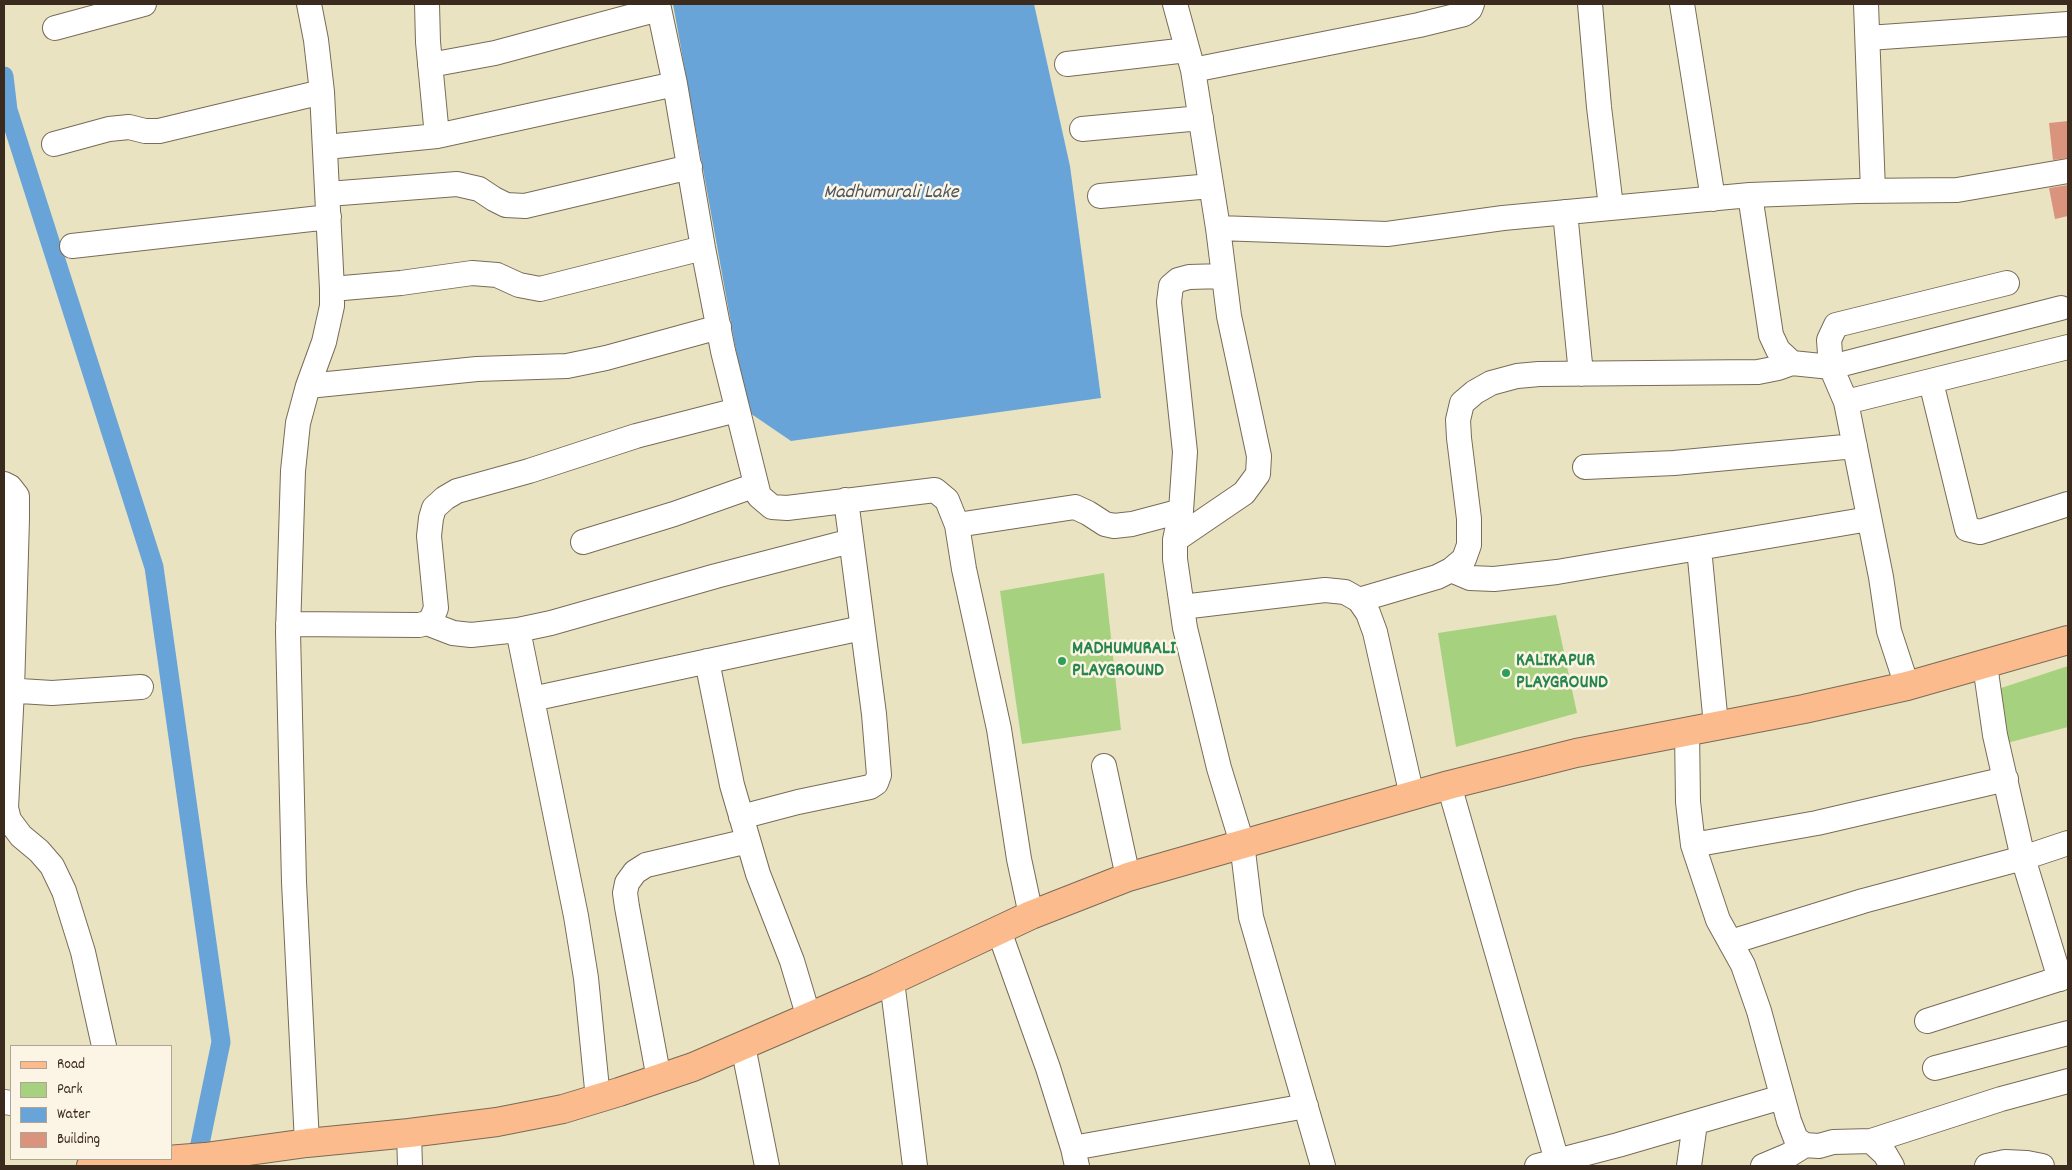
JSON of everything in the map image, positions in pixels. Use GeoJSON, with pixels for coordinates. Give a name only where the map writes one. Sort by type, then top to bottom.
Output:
{"type":"FeatureCollection","features":[{"type":"Feature","properties":{"kind":"main road"},"geometry":{"type":"LineString","coordinates":[[172,1159],[205,1157],[307,1143],[497,1122],[564,1109],[693,1067],[892,981],[1031,915],[1128,877],[1449,785],[1576,753],[1687,730],[1804,709],[1907,686],[2068,640]]}},
{"type":"Feature","properties":{"kind":"main road"},"geometry":{"type":"LineString","coordinates":[[105,1163],[155,1160]]}},
{"type":"Feature","properties":{"kind":"street"},"geometry":{"type":"LineString","coordinates":[[55,28],[144,4]]}},
{"type":"Feature","properties":{"kind":"street"},"geometry":{"type":"LineString","coordinates":[[307,1143],[294,872],[288,696],[288,624],[293,472],[298,423],[308,386],[324,342],[332,306],[322,92],[316,40],[309,4]]}},
{"type":"Feature","properties":{"kind":"street"},"geometry":{"type":"LineString","coordinates":[[426,4],[437,136]]}},
{"type":"Feature","properties":{"kind":"street"},"geometry":{"type":"LineString","coordinates":[[1174,540],[1244,492],[1258,474],[1259,456],[1229,316],[1218,228],[1200,118],[1190,60],[1176,4]]}},
{"type":"Feature","properties":{"kind":"street"},"geometry":{"type":"LineString","coordinates":[[1067,64],[1190,60],[1401,30],[1464,14],[1470,9],[1472,4]]}},
{"type":"Feature","properties":{"kind":"street"},"geometry":{"type":"LineString","coordinates":[[1590,4],[1599,107],[1611,207]]}},
{"type":"Feature","properties":{"kind":"street"},"geometry":{"type":"LineString","coordinates":[[1682,4],[1713,199]]}},
{"type":"Feature","properties":{"kind":"street"},"geometry":{"type":"LineString","coordinates":[[1866,4],[1873,191]]}},
{"type":"Feature","properties":{"kind":"street"},"geometry":{"type":"LineString","coordinates":[[430,65],[495,53],[659,6],[676,84],[703,248],[719,327],[736,410],[759,496],[772,507],[787,508],[935,490],[947,500],[957,525],[999,729],[1017,851],[1031,915]]}},
{"type":"Feature","properties":{"kind":"street"},"geometry":{"type":"LineString","coordinates":[[1868,38],[2068,24]]}},
{"type":"Feature","properties":{"kind":"street"},"geometry":{"type":"LineString","coordinates":[[326,147],[437,136],[676,84]]}},
{"type":"Feature","properties":{"kind":"street"},"geometry":{"type":"LineString","coordinates":[[54,144],[109,129],[129,127],[145,131],[159,131],[322,92]]}},
{"type":"Feature","properties":{"kind":"street"},"geometry":{"type":"LineString","coordinates":[[1082,129],[1200,118]]}},
{"type":"Feature","properties":{"kind":"street"},"geometry":{"type":"LineString","coordinates":[[72,246],[457,184],[480,189],[506,205],[525,206],[690,167]]}},
{"type":"Feature","properties":{"kind":"street"},"geometry":{"type":"LineString","coordinates":[[1218,228],[1387,234],[1503,218],[1750,195],[1958,190],[2068,171]]}},
{"type":"Feature","properties":{"kind":"street"},"geometry":{"type":"LineString","coordinates":[[1100,196],[1211,186]]}},
{"type":"Feature","properties":{"kind":"street"},"geometry":{"type":"LineString","coordinates":[[1750,195],[1771,335],[1778,350],[1792,363]]}},
{"type":"Feature","properties":{"kind":"street"},"geometry":{"type":"LineString","coordinates":[[1565,212],[1582,374]]}},
{"type":"Feature","properties":{"kind":"street"},"geometry":{"type":"LineString","coordinates":[[332,289],[401,283],[472,273],[497,275],[519,285],[540,289],[703,248]]}},
{"type":"Feature","properties":{"kind":"street"},"geometry":{"type":"LineString","coordinates":[[1223,276],[1189,277],[1178,280],[1172,286],[1169,302],[1185,452],[1181,511],[1174,540],[1175,559],[1185,628],[1219,768],[1242,843],[1251,917],[1323,1166]]}},
{"type":"Feature","properties":{"kind":"street"},"geometry":{"type":"LineString","coordinates":[[1907,686],[1889,631],[1881,577],[1846,402],[1831,366],[1829,340],[1836,325],[2008,283]]}},
{"type":"Feature","properties":{"kind":"street"},"geometry":{"type":"LineString","coordinates":[[1967,293],[1974,330]]}},
{"type":"Feature","properties":{"kind":"street"},"geometry":{"type":"LineString","coordinates":[[1359,600],[1437,577],[1451,570],[1464,559],[1469,545],[1469,519],[1458,420],[1462,404],[1475,392],[1491,383],[1517,376],[1727,374],[1778,368],[1792,363],[1831,366],[2061,308]]}},
{"type":"Feature","properties":{"kind":"street"},"geometry":{"type":"LineString","coordinates":[[308,386],[477,369],[567,366],[606,358],[719,327]]}},
{"type":"Feature","properties":{"kind":"street"},"geometry":{"type":"LineString","coordinates":[[1846,402],[2068,346]]}},
{"type":"Feature","properties":{"kind":"street"},"geometry":{"type":"LineString","coordinates":[[1931,382],[1967,530],[1980,532],[2068,504]]}},
{"type":"Feature","properties":{"kind":"street"},"geometry":{"type":"LineString","coordinates":[[288,624],[418,625],[427,623],[432,618],[436,608],[429,536],[431,518],[434,508],[445,498],[457,491],[529,471],[636,436],[736,410]]}},
{"type":"Feature","properties":{"kind":"street"},"geometry":{"type":"LineString","coordinates":[[1585,467],[1674,463],[1855,446]]}},
{"type":"Feature","properties":{"kind":"street"},"geometry":{"type":"LineString","coordinates":[[4,484],[10,487],[17,496],[8,690],[6,808],[13,838],[39,851],[52,866],[64,891],[83,952],[104,1045]]}},
{"type":"Feature","properties":{"kind":"street"},"geometry":{"type":"LineString","coordinates":[[583,542],[674,514],[756,485]]}},
{"type":"Feature","properties":{"kind":"street"},"geometry":{"type":"LineString","coordinates":[[741,817],[798,802],[870,787],[876,783],[879,775],[874,714],[846,500]]}},
{"type":"Feature","properties":{"kind":"street"},"geometry":{"type":"LineString","coordinates":[[957,525],[1074,507],[1088,512],[1105,524],[1114,526],[1181,511]]}},
{"type":"Feature","properties":{"kind":"street"},"geometry":{"type":"LineString","coordinates":[[1451,570],[1470,578],[1494,580],[1557,572],[1869,519]]}},
{"type":"Feature","properties":{"kind":"street"},"geometry":{"type":"LineString","coordinates":[[427,623],[453,633],[471,635],[518,630],[551,623],[707,578],[851,541]]}},
{"type":"Feature","properties":{"kind":"street"},"geometry":{"type":"LineString","coordinates":[[1699,548],[1716,725]]}},
{"type":"Feature","properties":{"kind":"street"},"geometry":{"type":"LineString","coordinates":[[1182,608],[1325,590],[1345,592],[1359,600],[1368,613],[1374,632],[1412,796]]}},
{"type":"Feature","properties":{"kind":"street"},"geometry":{"type":"LineString","coordinates":[[532,699],[862,628]]}},
{"type":"Feature","properties":{"kind":"street"},"geometry":{"type":"LineString","coordinates":[[518,630],[576,916],[586,978],[598,1099]]}},
{"type":"Feature","properties":{"kind":"street"},"geometry":{"type":"LineString","coordinates":[[707,661],[732,785],[741,817],[758,874],[798,978],[809,1018]]}},
{"type":"Feature","properties":{"kind":"street"},"geometry":{"type":"LineString","coordinates":[[1927,1021],[2064,978],[2023,858],[1995,734],[1985,665]]}},
{"type":"Feature","properties":{"kind":"street"},"geometry":{"type":"LineString","coordinates":[[8,690],[52,693],[141,687]]}},
{"type":"Feature","properties":{"kind":"street"},"geometry":{"type":"LineString","coordinates":[[1687,730],[1688,802],[1693,845],[1718,920],[1743,965],[1756,1002],[1782,1097],[1796,1139],[1805,1145],[1819,1146],[1833,1142],[1871,1141],[2001,1099],[2068,1081]]}},
{"type":"Feature","properties":{"kind":"street"},"geometry":{"type":"LineString","coordinates":[[1104,766],[1128,877]]}},
{"type":"Feature","properties":{"kind":"street"},"geometry":{"type":"LineString","coordinates":[[1693,845],[1826,821],[2006,779]]}},
{"type":"Feature","properties":{"kind":"street"},"geometry":{"type":"LineString","coordinates":[[1449,785],[1547,1164],[1782,1097]]}},
{"type":"Feature","properties":{"kind":"street"},"geometry":{"type":"LineString","coordinates":[[659,1079],[627,907],[625,893],[627,883],[635,872],[646,864],[748,841]]}},
{"type":"Feature","properties":{"kind":"street"},"geometry":{"type":"LineString","coordinates":[[1731,942],[1863,901],[2068,844]]}},
{"type":"Feature","properties":{"kind":"street"},"geometry":{"type":"LineString","coordinates":[[999,931],[1042,1050],[1075,1157],[1306,1106]]}},
{"type":"Feature","properties":{"kind":"street"},"geometry":{"type":"LineString","coordinates":[[892,981],[915,1166]]}},
{"type":"Feature","properties":{"kind":"street"},"geometry":{"type":"LineString","coordinates":[[1935,1068],[2068,1033]]}},
{"type":"Feature","properties":{"kind":"street"},"geometry":{"type":"LineString","coordinates":[[743,1046],[767,1166]]}},
{"type":"Feature","properties":{"kind":"street"},"geometry":{"type":"LineString","coordinates":[[1689,1166],[1695,1123]]}},
{"type":"Feature","properties":{"kind":"street"},"geometry":{"type":"LineString","coordinates":[[409,1133],[410,1166]]}},
{"type":"Feature","properties":{"kind":"street"},"geometry":{"type":"LineString","coordinates":[[1871,1141],[1885,1154],[1892,1166]]}},
{"type":"Feature","properties":{"kind":"street"},"geometry":{"type":"LineString","coordinates":[[1763,1166],[1789,1155],[1805,1145]]}},
{"type":"Feature","properties":{"kind":"street"},"geometry":{"type":"LineString","coordinates":[[1987,1166],[2005,1162],[2042,1166]]}},
{"type":"Feature","properties":{"kind":"green space","name":"MADHUMURALI PLAYGROUND"},"geometry":{"type":"Polygon","coordinates":[[[1104,573],[1121,730],[1022,744],[1000,591],[1104,573]]]}},
{"type":"Feature","properties":{"kind":"green space","name":"KALIKAPUR PLAYGROUND"},"geometry":{"type":"Polygon","coordinates":[[[1556,615],[1577,713],[1456,747],[1438,633],[1556,615]]]}},
{"type":"Feature","properties":{"kind":"green space"},"geometry":{"type":"Polygon","coordinates":[[[2068,666],[2068,727],[2007,743],[1992,691],[2068,666]]]}},
{"type":"Feature","properties":{"kind":"water","name":"Madhumurali Lake"},"geometry":{"type":"Polygon","coordinates":[[[673,4],[1034,4],[1070,166],[1101,398],[791,441],[747,411],[673,4]]]}},
{"type":"Feature","properties":{"kind":"building"},"geometry":{"type":"Polygon","coordinates":[[[2068,121],[2068,158],[2053,160],[2049,123],[2068,121]]]}},
{"type":"Feature","properties":{"kind":"building"},"geometry":{"type":"Polygon","coordinates":[[[2068,185],[2068,216],[2055,219],[2049,188],[2068,185]]]}},
{"type":"Feature","properties":{"kind":"waterway"},"geometry":{"type":"LineString","coordinates":[[4,76],[8,110],[154,567],[221,1042],[200,1144]]}},
{"type":"Feature","properties":{"kind":"place","name":"MADHUMURALI PLAYGROUND"},"geometry":{"type":"Point","coordinates":[1062,661]}},
{"type":"Feature","properties":{"kind":"place","name":"KALIKAPUR PLAYGROUND"},"geometry":{"type":"Point","coordinates":[1506,673]}}]}
